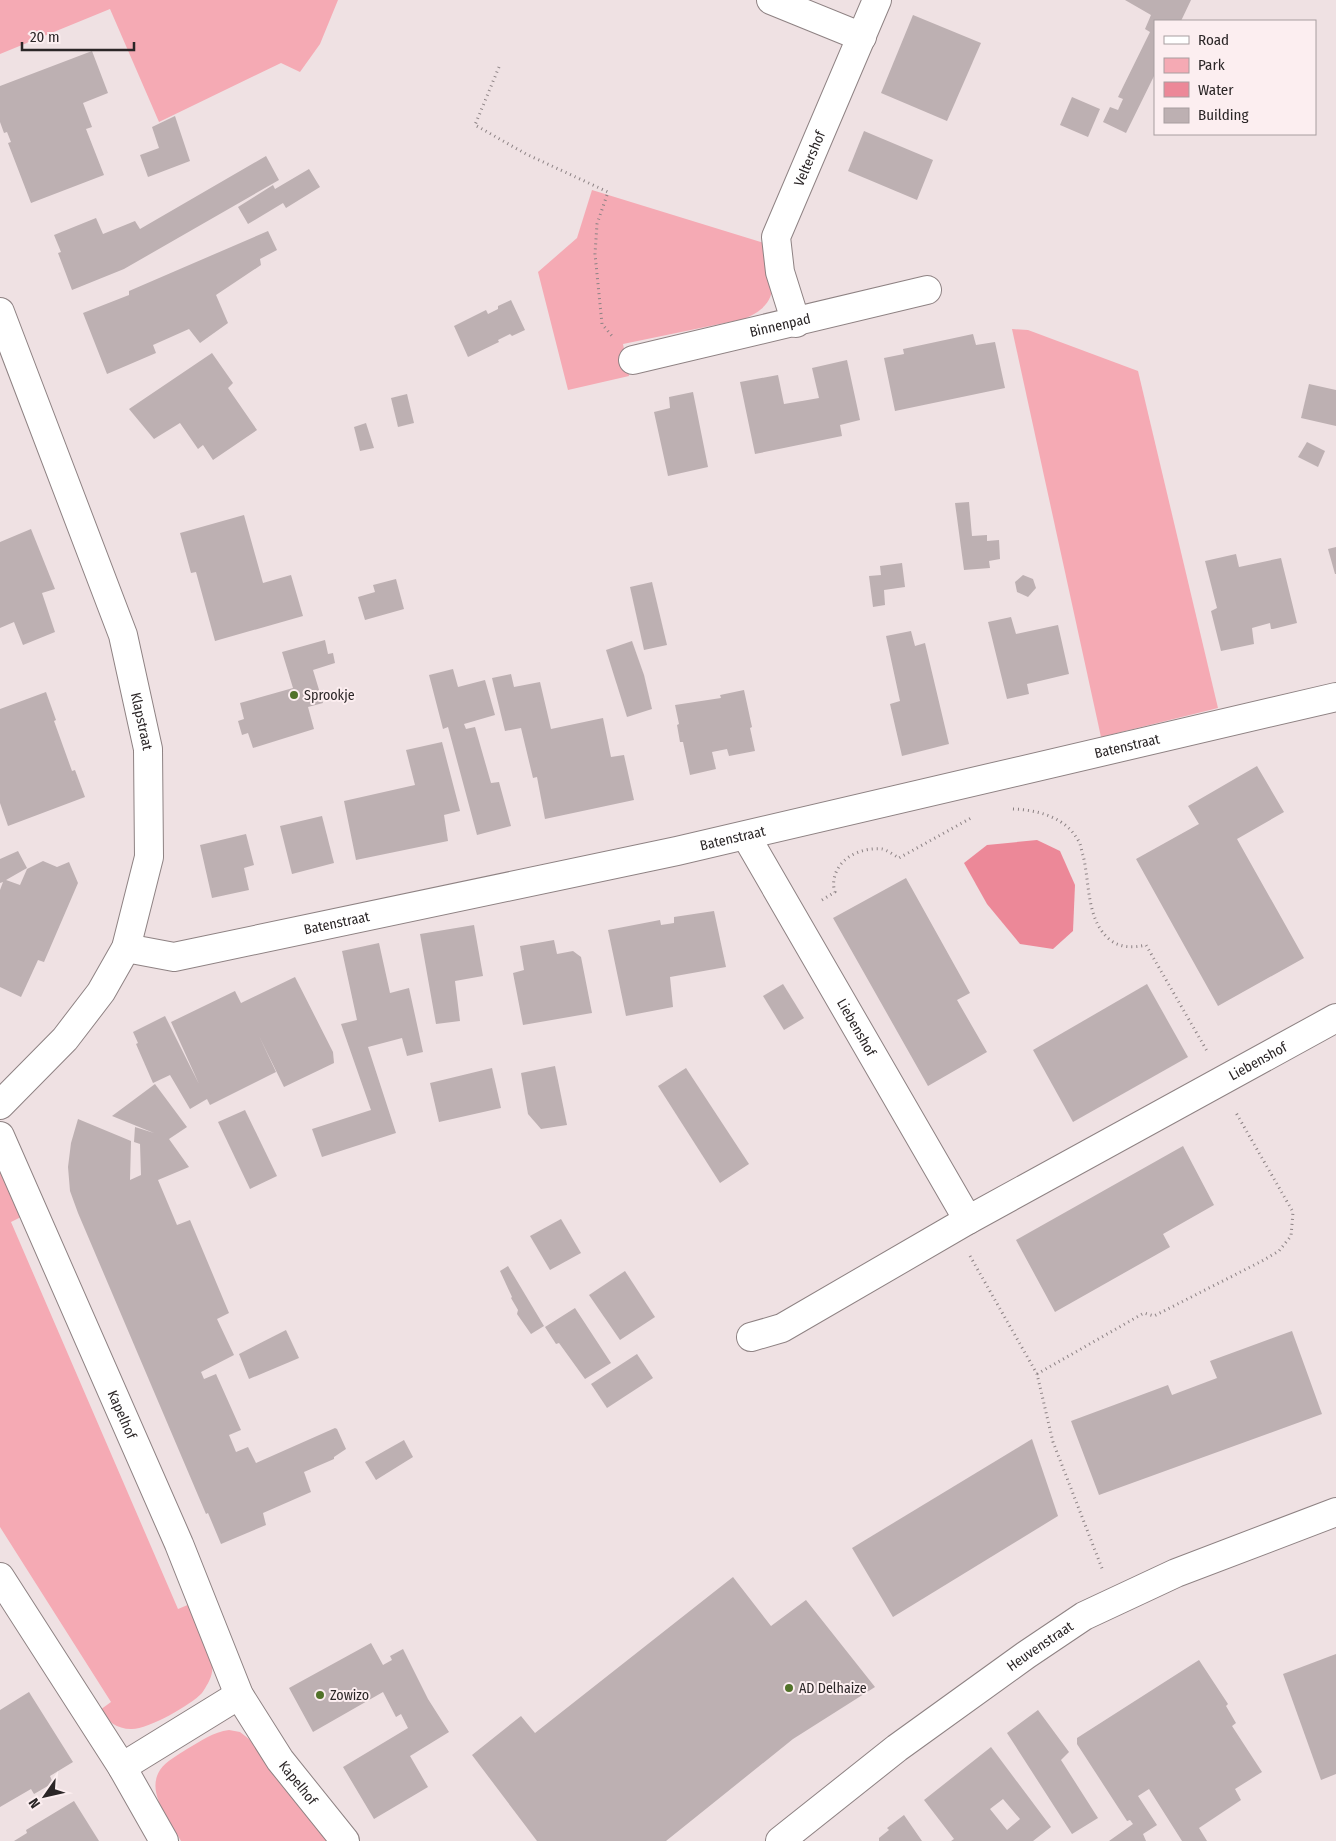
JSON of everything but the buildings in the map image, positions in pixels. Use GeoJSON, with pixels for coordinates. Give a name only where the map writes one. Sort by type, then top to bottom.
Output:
{"type":"FeatureCollection","features":[{"type":"Feature","properties":{"kind":"street"},"geometry":{"type":"LineString","coordinates":[[771,0],[862,38]]}},
{"type":"Feature","properties":{"kind":"street","name":"Veltershof"},"geometry":{"type":"LineString","coordinates":[[796,323],[780,272],[776,237],[878,0]]}},
{"type":"Feature","properties":{"kind":"street","name":"Binnenpad"},"geometry":{"type":"LineString","coordinates":[[633,360],[796,323],[928,290]]}},
{"type":"Feature","properties":{"kind":"street","name":"Klapstraat"},"geometry":{"type":"LineString","coordinates":[[0,312],[123,635],[148,749],[149,857],[126,948],[101,992],[65,1039],[0,1105]]}},
{"type":"Feature","properties":{"kind":"street","name":"Batenstraat"},"geometry":{"type":"LineString","coordinates":[[126,948],[174,957],[746,836],[1336,697]]}},
{"type":"Feature","properties":{"kind":"street","name":"Liebenshof"},"geometry":{"type":"LineString","coordinates":[[746,836],[794,918],[961,1224]]}},
{"type":"Feature","properties":{"kind":"street","name":"Liebenshof"},"geometry":{"type":"LineString","coordinates":[[751,1337],[782,1328],[961,1224],[1336,1018]]}},
{"type":"Feature","properties":{"kind":"street","name":"Kapelhof"},"geometry":{"type":"LineString","coordinates":[[0,1136],[178,1544],[239,1695],[280,1760],[346,1841]]}},
{"type":"Feature","properties":{"kind":"street","name":"Heuvenstraat"},"geometry":{"type":"LineString","coordinates":[[780,1841],[898,1748],[1026,1654],[1084,1616],[1176,1573],[1336,1512]]}},
{"type":"Feature","properties":{"kind":"street"},"geometry":{"type":"LineString","coordinates":[[0,1577],[122,1767],[164,1841]]}},
{"type":"Feature","properties":{"kind":"street"},"geometry":{"type":"LineString","coordinates":[[122,1767],[239,1695]]}},
{"type":"Feature","properties":{"kind":"path"},"geometry":{"type":"LineString","coordinates":[[499,67],[475,125],[526,154],[608,192],[597,224],[595,254],[602,324],[633,360]]}},
{"type":"Feature","properties":{"kind":"path"},"geometry":{"type":"LineString","coordinates":[[1005,809],[1024,809],[1053,816],[1069,828],[1079,841],[1086,865],[1094,917],[1103,933],[1116,944],[1132,948],[1146,945],[1223,1080],[1226,1095],[1293,1212],[1291,1236],[1279,1251],[1262,1262],[1154,1316],[1144,1313],[1037,1374]]}},
{"type":"Feature","properties":{"kind":"path"},"geometry":{"type":"LineString","coordinates":[[794,918],[835,892],[834,880],[840,865],[853,854],[883,849],[899,858],[977,815]]}},
{"type":"Feature","properties":{"kind":"path"},"geometry":{"type":"LineString","coordinates":[[961,1224],[1037,1374],[1052,1442],[1115,1602]]}},
{"type":"Feature","properties":{"kind":"green space"},"geometry":{"type":"Polygon","coordinates":[[[0,0],[338,0],[320,44],[300,72],[281,63],[159,122],[110,9],[0,54],[0,0]]]}},
{"type":"Feature","properties":{"kind":"green space"},"geometry":{"type":"Polygon","coordinates":[[[592,190],[767,244],[772,289],[765,305],[744,319],[623,344],[629,376],[568,390],[538,272],[577,238],[592,190]]]}},
{"type":"Feature","properties":{"kind":"green space"},"geometry":{"type":"Polygon","coordinates":[[[1012,329],[1028,330],[1138,371],[1218,708],[1101,737],[1012,329]]]}},
{"type":"Feature","properties":{"kind":"green space"},"geometry":{"type":"Polygon","coordinates":[[[0,1164],[23,1216],[11,1222],[178,1609],[190,1604],[206,1637],[212,1655],[211,1675],[202,1693],[189,1704],[168,1716],[138,1728],[126,1729],[117,1726],[109,1721],[100,1710],[111,1702],[0,1527],[0,1164]]]}},
{"type":"Feature","properties":{"kind":"green space"},"geometry":{"type":"Polygon","coordinates":[[[229,1730],[240,1732],[249,1739],[330,1841],[181,1841],[157,1798],[156,1779],[160,1770],[172,1758],[202,1740],[229,1730]]]}},
{"type":"Feature","properties":{"kind":"water"},"geometry":{"type":"Polygon","coordinates":[[[1037,840],[1060,851],[1075,885],[1073,931],[1053,949],[1020,944],[987,904],[964,863],[987,845],[1037,840]]]}},
{"type":"Feature","properties":{"kind":"place","name":"Sprookje"},"geometry":{"type":"Point","coordinates":[294,695]}},
{"type":"Feature","properties":{"kind":"place","name":"AD Delhaize"},"geometry":{"type":"Point","coordinates":[789,1688]}},
{"type":"Feature","properties":{"kind":"place","name":"Zowizo"},"geometry":{"type":"Point","coordinates":[320,1695]}}]}
